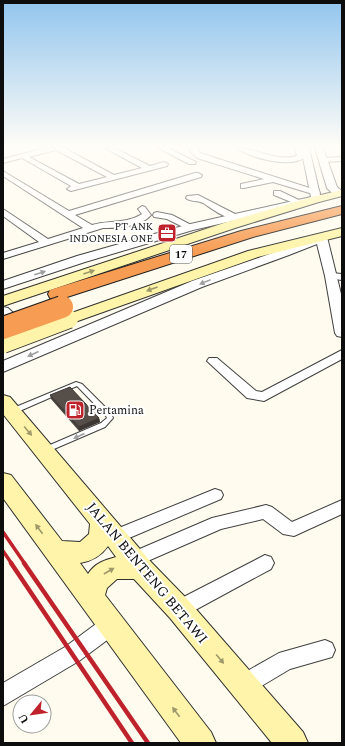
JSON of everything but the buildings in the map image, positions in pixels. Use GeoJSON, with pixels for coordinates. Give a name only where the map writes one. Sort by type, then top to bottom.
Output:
{"type":"FeatureCollection","features":[{"type":"Feature","properties":{"kind":"highway","name":"17"},"geometry":{"type":"LineString","coordinates":[[316,232],[342,210]]}},
{"type":"Feature","properties":{"kind":"highway","name":"17"},"geometry":{"type":"LineString","coordinates":[[3,312],[57,302],[259,241],[316,232],[341,231]]}},
{"type":"Feature","properties":{"kind":"highway","name":"17"},"geometry":{"type":"LineString","coordinates":[[3,328],[57,302]]}},
{"type":"Feature","properties":{"kind":"main road"},"geometry":{"type":"LineString","coordinates":[[3,344],[57,302],[162,247],[317,196],[338,194]]}},
{"type":"Feature","properties":{"kind":"main road"},"geometry":{"type":"LineString","coordinates":[[3,302],[57,302]]}},
{"type":"Feature","properties":{"kind":"main road","name":"JALAN BENTENG BETAWI"},"geometry":{"type":"LineString","coordinates":[[7,406],[45,450],[138,565],[179,609],[292,743]]}},
{"type":"Feature","properties":{"kind":"main road"},"geometry":{"type":"LineString","coordinates":[[3,481],[200,743]]}},
{"type":"Feature","properties":{"kind":"main road"},"geometry":{"type":"LineString","coordinates":[[55,550],[76,554],[85,551],[96,545],[103,529],[109,529]]}},
{"type":"Feature","properties":{"kind":"main road"},"geometry":{"type":"LineString","coordinates":[[90,598],[94,582],[112,568],[138,565]]}},
{"type":"Feature","properties":{"kind":"street"},"geometry":{"type":"LineString","coordinates":[[19,183],[91,229]]}},
{"type":"Feature","properties":{"kind":"street"},"geometry":{"type":"LineString","coordinates":[[66,183],[74,188],[95,183]]}},
{"type":"Feature","properties":{"kind":"street"},"geometry":{"type":"LineString","coordinates":[[69,214],[172,183]]}},
{"type":"Feature","properties":{"kind":"street"},"geometry":{"type":"LineString","coordinates":[[244,186],[258,183]]}},
{"type":"Feature","properties":{"kind":"street"},"geometry":{"type":"LineString","coordinates":[[284,183],[317,196]]}},
{"type":"Feature","properties":{"kind":"street"},"geometry":{"type":"LineString","coordinates":[[312,183],[317,196]]}},
{"type":"Feature","properties":{"kind":"street"},"geometry":{"type":"LineString","coordinates":[[330,183],[332,188],[338,194]]}},
{"type":"Feature","properties":{"kind":"street"},"geometry":{"type":"LineString","coordinates":[[277,193],[298,202]]}},
{"type":"Feature","properties":{"kind":"street"},"geometry":{"type":"LineString","coordinates":[[6,285],[190,227],[232,216],[298,202],[317,196]]}},
{"type":"Feature","properties":{"kind":"street"},"geometry":{"type":"LineString","coordinates":[[190,198],[198,197],[232,216]]}},
{"type":"Feature","properties":{"kind":"street"},"geometry":{"type":"LineString","coordinates":[[3,256],[102,225],[112,226],[146,217],[147,215],[142,209]]}},
{"type":"Feature","properties":{"kind":"street"},"geometry":{"type":"LineString","coordinates":[[3,212],[46,242]]}},
{"type":"Feature","properties":{"kind":"street"},"geometry":{"type":"LineString","coordinates":[[157,215],[169,217],[190,227]]}},
{"type":"Feature","properties":{"kind":"street"},"geometry":{"type":"LineString","coordinates":[[3,367],[226,273],[303,246],[316,232],[335,277],[342,333]]}},
{"type":"Feature","properties":{"kind":"street"},"geometry":{"type":"LineString","coordinates":[[3,312],[30,337],[54,339],[79,334]]}},
{"type":"Feature","properties":{"kind":"street"},"geometry":{"type":"LineString","coordinates":[[213,361],[252,395],[264,397],[269,396],[342,354]]}},
{"type":"Feature","properties":{"kind":"street"},"geometry":{"type":"LineString","coordinates":[[109,529],[215,495]]}},
{"type":"Feature","properties":{"kind":"street"},"geometry":{"type":"LineString","coordinates":[[138,565],[218,523],[266,512],[289,529],[294,529],[342,507]]}},
{"type":"Feature","properties":{"kind":"street"},"geometry":{"type":"LineString","coordinates":[[179,609],[265,563]]}},
{"type":"Feature","properties":{"kind":"street"},"geometry":{"type":"LineString","coordinates":[[3,695],[72,654],[111,625]]}},
{"type":"Feature","properties":{"kind":"street"},"geometry":{"type":"LineString","coordinates":[[243,686],[286,660],[325,650]]}},
{"type":"Feature","properties":{"kind":"lane"},"geometry":{"type":"LineString","coordinates":[[7,406],[76,384],[80,385],[109,415],[109,421],[104,425],[45,450]]}},
{"type":"Feature","properties":{"kind":"railway"},"geometry":{"type":"LineString","coordinates":[[3,532],[25,564]]}},
{"type":"Feature","properties":{"kind":"railway"},"geometry":{"type":"LineString","coordinates":[[3,551],[12,564]]}},
{"type":"Feature","properties":{"kind":"railway"},"geometry":{"type":"LineString","coordinates":[[11,563],[132,743]]}},
{"type":"Feature","properties":{"kind":"railway"},"geometry":{"type":"LineString","coordinates":[[24,563],[148,743]]}},
{"type":"Feature","properties":{"kind":"place","name":"PT ANK INDONESIA ONE"},"geometry":{"type":"Point","coordinates":[167,233]}},
{"type":"Feature","properties":{"kind":"place","name":"Pertamina"},"geometry":{"type":"Point","coordinates":[75,410]}}]}
